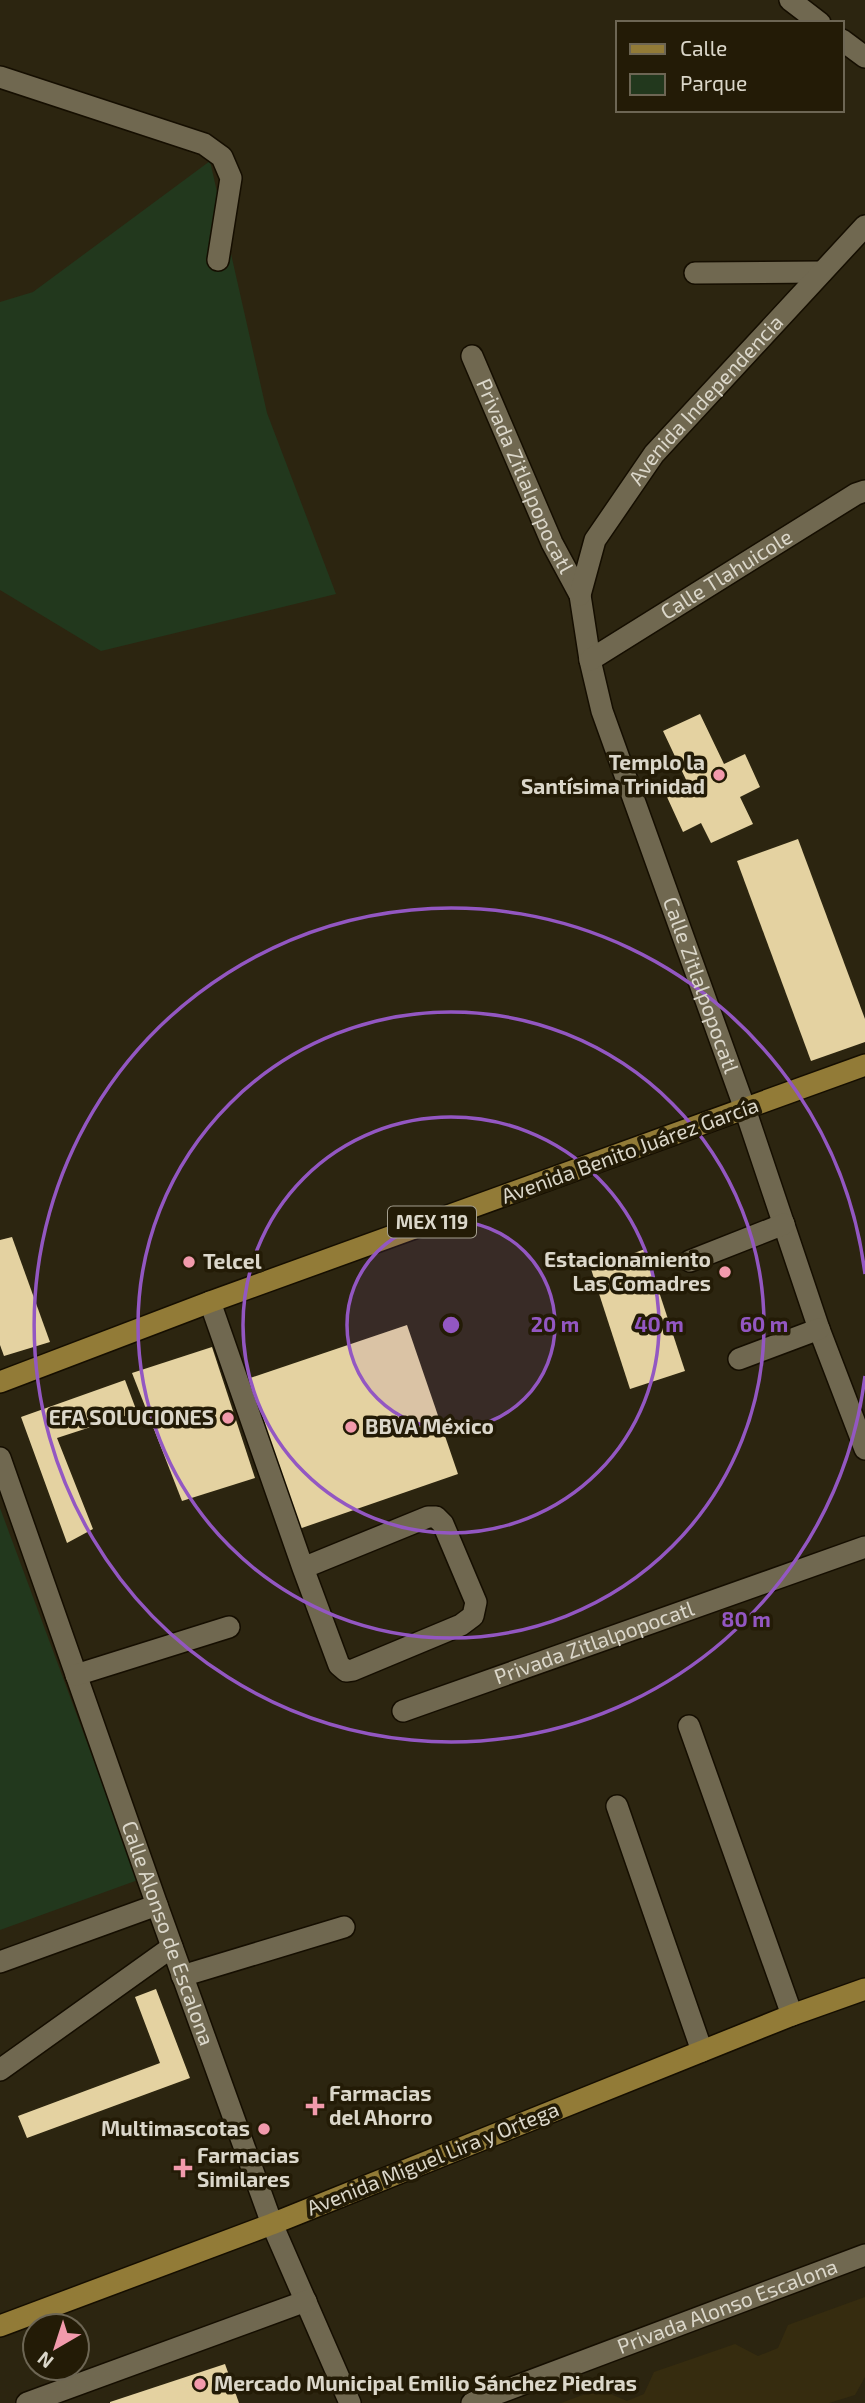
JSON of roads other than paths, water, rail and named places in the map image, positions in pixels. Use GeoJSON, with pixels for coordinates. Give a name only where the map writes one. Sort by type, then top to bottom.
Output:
{"type":"FeatureCollection","features":[{"type":"Feature","properties":{"kind":"main road","name":"Avenida Benito Juárez García"},"geometry":{"type":"LineString","coordinates":[[0,1382],[211,1302],[865,1065]]}},
{"type":"Feature","properties":{"kind":"main road","name":"Avenida Miguel Lira y Ortega"},"geometry":{"type":"LineString","coordinates":[[0,2326],[272,2224],[792,2015],[865,1989]]}},
{"type":"Feature","properties":{"kind":"street"},"geometry":{"type":"LineString","coordinates":[[790,0],[817,21]]}},
{"type":"Feature","properties":{"kind":"street"},"geometry":{"type":"LineString","coordinates":[[844,41],[865,57]]}},
{"type":"Feature","properties":{"kind":"street"},"geometry":{"type":"LineString","coordinates":[[0,77],[204,144],[222,156],[231,178],[218,260]]}},
{"type":"Feature","properties":{"kind":"street","name":"Avenida Independencia"},"geometry":{"type":"LineString","coordinates":[[580,595],[596,540],[654,454],[865,226]]}},
{"type":"Feature","properties":{"kind":"street"},"geometry":{"type":"LineString","coordinates":[[695,273],[822,272]]}},
{"type":"Feature","properties":{"kind":"street","name":"Privada Zitlalpopocatl"},"geometry":{"type":"LineString","coordinates":[[472,356],[552,543],[580,595]]}},
{"type":"Feature","properties":{"kind":"street","name":"Calle Tlahuicole"},"geometry":{"type":"LineString","coordinates":[[590,660],[844,501],[865,491]]}},
{"type":"Feature","properties":{"kind":"street","name":"Calle Zitlalpopocatl"},"geometry":{"type":"LineString","coordinates":[[580,595],[590,660],[602,711],[745,1110],[820,1329],[865,1449]]}},
{"type":"Feature","properties":{"kind":"street"},"geometry":{"type":"LineString","coordinates":[[690,1261],[784,1224]]}},
{"type":"Feature","properties":{"kind":"street"},"geometry":{"type":"LineString","coordinates":[[211,1302],[303,1568],[339,1665],[346,1671],[461,1625],[473,1616],[476,1602],[443,1524],[436,1517],[428,1517],[303,1568]]}},
{"type":"Feature","properties":{"kind":"street"},"geometry":{"type":"LineString","coordinates":[[739,1359],[820,1329]]}},
{"type":"Feature","properties":{"kind":"street","name":"Calle Alonso de Escalona"},"geometry":{"type":"LineString","coordinates":[[0,1458],[272,2224],[350,2403]]}},
{"type":"Feature","properties":{"kind":"street","name":"Privada Zitlalpopocatl"},"geometry":{"type":"LineString","coordinates":[[403,1711],[865,1547]]}},
{"type":"Feature","properties":{"kind":"street"},"geometry":{"type":"LineString","coordinates":[[76,1675],[229,1627]]}},
{"type":"Feature","properties":{"kind":"street"},"geometry":{"type":"LineString","coordinates":[[690,1726],[792,2015]]}},
{"type":"Feature","properties":{"kind":"street"},"geometry":{"type":"LineString","coordinates":[[617,1806],[702,2051]]}},
{"type":"Feature","properties":{"kind":"street"},"geometry":{"type":"LineString","coordinates":[[0,1962],[157,1905]]}},
{"type":"Feature","properties":{"kind":"street"},"geometry":{"type":"LineString","coordinates":[[182,1976],[344,1927]]}},
{"type":"Feature","properties":{"kind":"street"},"geometry":{"type":"LineString","coordinates":[[0,2070],[172,1947]]}},
{"type":"Feature","properties":{"kind":"street","name":"Privada Alonso Escalona"},"geometry":{"type":"LineString","coordinates":[[472,2403],[865,2255]]}},
{"type":"Feature","properties":{"kind":"street"},"geometry":{"type":"LineString","coordinates":[[27,2403],[306,2301]]}},
{"type":"Feature","properties":{"kind":"place","name":"Templo la Santísima Trinidad"},"geometry":{"type":"Point","coordinates":[719,775]}},
{"type":"Feature","properties":{"kind":"place","name":"Telcel"},"geometry":{"type":"Point","coordinates":[189,1262]}},
{"type":"Feature","properties":{"kind":"place","name":"Estacionamiento Las Comadres"},"geometry":{"type":"Point","coordinates":[725,1272]}},
{"type":"Feature","properties":{"kind":"place","name":"EFA SOLUCIONES"},"geometry":{"type":"Point","coordinates":[228,1418]}},
{"type":"Feature","properties":{"kind":"place","name":"BBVA México"},"geometry":{"type":"Point","coordinates":[351,1427]}},
{"type":"Feature","properties":{"kind":"place","name":"Farmacias del Ahorro"},"geometry":{"type":"Point","coordinates":[315,2106]}},
{"type":"Feature","properties":{"kind":"place","name":"Multimascotas"},"geometry":{"type":"Point","coordinates":[264,2129]}},
{"type":"Feature","properties":{"kind":"place","name":"Farmacias Similares"},"geometry":{"type":"Point","coordinates":[183,2168]}},
{"type":"Feature","properties":{"kind":"place","name":"Mercado Municipal Emilio Sánchez Piedras"},"geometry":{"type":"Point","coordinates":[200,2384]}}]}
